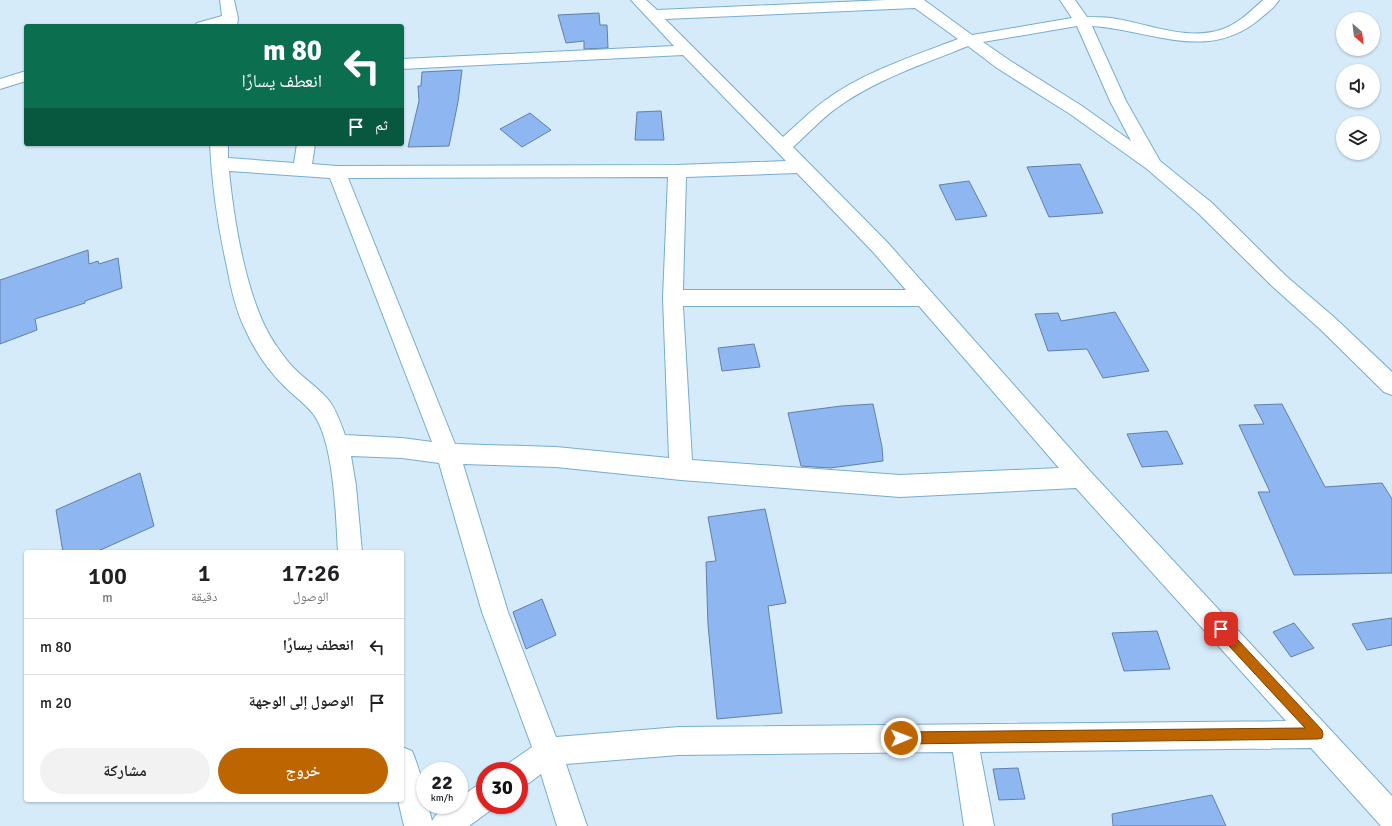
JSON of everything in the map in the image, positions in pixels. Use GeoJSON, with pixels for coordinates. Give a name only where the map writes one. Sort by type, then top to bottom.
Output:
{"type":"FeatureCollection","features":[{"type":"Feature","properties":{"kind":"street"},"geometry":{"type":"LineString","coordinates":[[216,24],[229,22],[227,0]]}},
{"type":"Feature","properties":{"kind":"street"},"geometry":{"type":"LineString","coordinates":[[1067,0],[1082,21],[1118,101],[1153,165]]}},
{"type":"Feature","properties":{"kind":"street"},"geometry":{"type":"LineString","coordinates":[[782,147],[832,103],[857,88],[884,74],[969,40],[1082,21],[1111,23],[1187,38],[1208,37],[1229,32],[1246,23],[1272,0]]}},
{"type":"Feature","properties":{"kind":"street"},"geometry":{"type":"LineString","coordinates":[[645,7],[916,2],[969,40],[1076,110],[1153,165],[1205,208],[1278,282],[1328,324],[1392,386]]}},
{"type":"Feature","properties":{"kind":"street"},"geometry":{"type":"LineString","coordinates":[[645,7],[880,247],[1081,478],[1318,734],[1392,817]]}},
{"type":"Feature","properties":{"kind":"street"},"geometry":{"type":"LineString","coordinates":[[404,64],[687,50]]}},
{"type":"Feature","properties":{"kind":"street"},"geometry":{"type":"LineString","coordinates":[[0,84],[24,77]]}},
{"type":"Feature","properties":{"kind":"street"},"geometry":{"type":"LineString","coordinates":[[219,146],[230,242],[247,312],[266,348],[292,379],[313,397],[329,419],[338,445],[345,489],[350,550]]}},
{"type":"Feature","properties":{"kind":"street"},"geometry":{"type":"LineString","coordinates":[[302,169],[306,146]]}},
{"type":"Feature","properties":{"kind":"street"},"geometry":{"type":"LineString","coordinates":[[220,164],[337,172],[677,170],[802,167]]}},
{"type":"Feature","properties":{"kind":"street"},"geometry":{"type":"LineString","coordinates":[[677,170],[673,298],[681,470]]}},
{"type":"Feature","properties":{"kind":"street"},"geometry":{"type":"LineString","coordinates":[[337,172],[448,454],[495,612],[548,752],[572,826]]}},
{"type":"Feature","properties":{"kind":"street"},"geometry":{"type":"LineString","coordinates":[[673,298],[924,298]]}},
{"type":"Feature","properties":{"kind":"street"},"geometry":{"type":"LineString","coordinates":[[338,445],[402,448],[448,454],[556,457],[681,470],[900,486],[1081,478]]}},
{"type":"Feature","properties":{"kind":"street"},"geometry":{"type":"LineString","coordinates":[[528,766],[548,752],[679,741],[1318,734]]}},
{"type":"Feature","properties":{"kind":"street"},"geometry":{"type":"LineString","coordinates":[[964,737],[979,826]]}},
{"type":"Feature","properties":{"kind":"street"},"geometry":{"type":"LineString","coordinates":[[404,769],[419,826]]}},
{"type":"Feature","properties":{"kind":"street"},"geometry":{"type":"LineString","coordinates":[[446,826],[476,804]]}},
{"type":"Feature","properties":{"kind":"building"},"geometry":{"type":"Polygon","coordinates":[[[599,13],[600,25],[607,25],[608,48],[584,49],[584,41],[566,43],[558,15],[599,13]]]}},
{"type":"Feature","properties":{"kind":"building"},"geometry":{"type":"Polygon","coordinates":[[[462,70],[458,102],[449,146],[408,147],[419,101],[418,86],[421,86],[422,72],[462,70]]]}},
{"type":"Feature","properties":{"kind":"building"},"geometry":{"type":"Polygon","coordinates":[[[661,111],[664,140],[635,140],[637,112],[661,111]]]}},
{"type":"Feature","properties":{"kind":"building"},"geometry":{"type":"Polygon","coordinates":[[[530,113],[551,130],[522,147],[500,129],[530,113]]]}},
{"type":"Feature","properties":{"kind":"building"},"geometry":{"type":"Polygon","coordinates":[[[1080,164],[1103,213],[1049,217],[1027,167],[1080,164]]]}},
{"type":"Feature","properties":{"kind":"building"},"geometry":{"type":"Polygon","coordinates":[[[969,181],[987,216],[956,220],[939,185],[969,181]]]}},
{"type":"Feature","properties":{"kind":"building"},"geometry":{"type":"Polygon","coordinates":[[[88,250],[89,264],[98,261],[99,264],[118,258],[122,288],[85,301],[85,303],[35,319],[37,330],[0,344],[0,280],[88,250]]]}},
{"type":"Feature","properties":{"kind":"building"},"geometry":{"type":"Polygon","coordinates":[[[1115,312],[1149,371],[1103,378],[1087,349],[1048,351],[1035,314],[1058,313],[1061,321],[1115,312]]]}},
{"type":"Feature","properties":{"kind":"building"},"geometry":{"type":"Polygon","coordinates":[[[754,344],[760,367],[722,371],[718,348],[754,344]]]}},
{"type":"Feature","properties":{"kind":"building"},"geometry":{"type":"Polygon","coordinates":[[[873,404],[882,447],[883,461],[830,468],[801,466],[788,413],[841,406],[873,404]]]}},
{"type":"Feature","properties":{"kind":"building"},"geometry":{"type":"Polygon","coordinates":[[[1282,404],[1325,487],[1382,483],[1392,499],[1392,573],[1294,575],[1258,492],[1270,492],[1239,425],[1264,424],[1254,405],[1282,404]]]}},
{"type":"Feature","properties":{"kind":"building"},"geometry":{"type":"Polygon","coordinates":[[[1167,431],[1183,464],[1142,467],[1127,434],[1167,431]]]}},
{"type":"Feature","properties":{"kind":"building"},"geometry":{"type":"Polygon","coordinates":[[[140,473],[154,526],[100,550],[63,550],[56,510],[140,473]]]}},
{"type":"Feature","properties":{"kind":"building"},"geometry":{"type":"Polygon","coordinates":[[[765,509],[786,603],[768,606],[782,713],[717,719],[708,625],[706,562],[716,561],[708,517],[765,509]]]}},
{"type":"Feature","properties":{"kind":"building"},"geometry":{"type":"Polygon","coordinates":[[[542,599],[556,635],[526,649],[513,612],[542,599]]]}},
{"type":"Feature","properties":{"kind":"building"},"geometry":{"type":"Polygon","coordinates":[[[1392,618],[1392,645],[1367,650],[1352,624],[1392,618]]]}},
{"type":"Feature","properties":{"kind":"building"},"geometry":{"type":"Polygon","coordinates":[[[1294,623],[1314,648],[1291,657],[1273,632],[1294,623]]]}},
{"type":"Feature","properties":{"kind":"building"},"geometry":{"type":"Polygon","coordinates":[[[1157,631],[1170,669],[1124,671],[1112,633],[1157,631]]]}},
{"type":"Feature","properties":{"kind":"building"},"geometry":{"type":"Polygon","coordinates":[[[1018,768],[1025,799],[999,800],[993,769],[1018,768]]]}},
{"type":"Feature","properties":{"kind":"building"},"geometry":{"type":"Polygon","coordinates":[[[1212,795],[1226,826],[1113,826],[1112,814],[1212,795]]]}},
{"type":"Feature","properties":{"kind":"route"},"geometry":{"type":"LineString","coordinates":[[901,738],[1318,734],[1221,629]]}}]}
